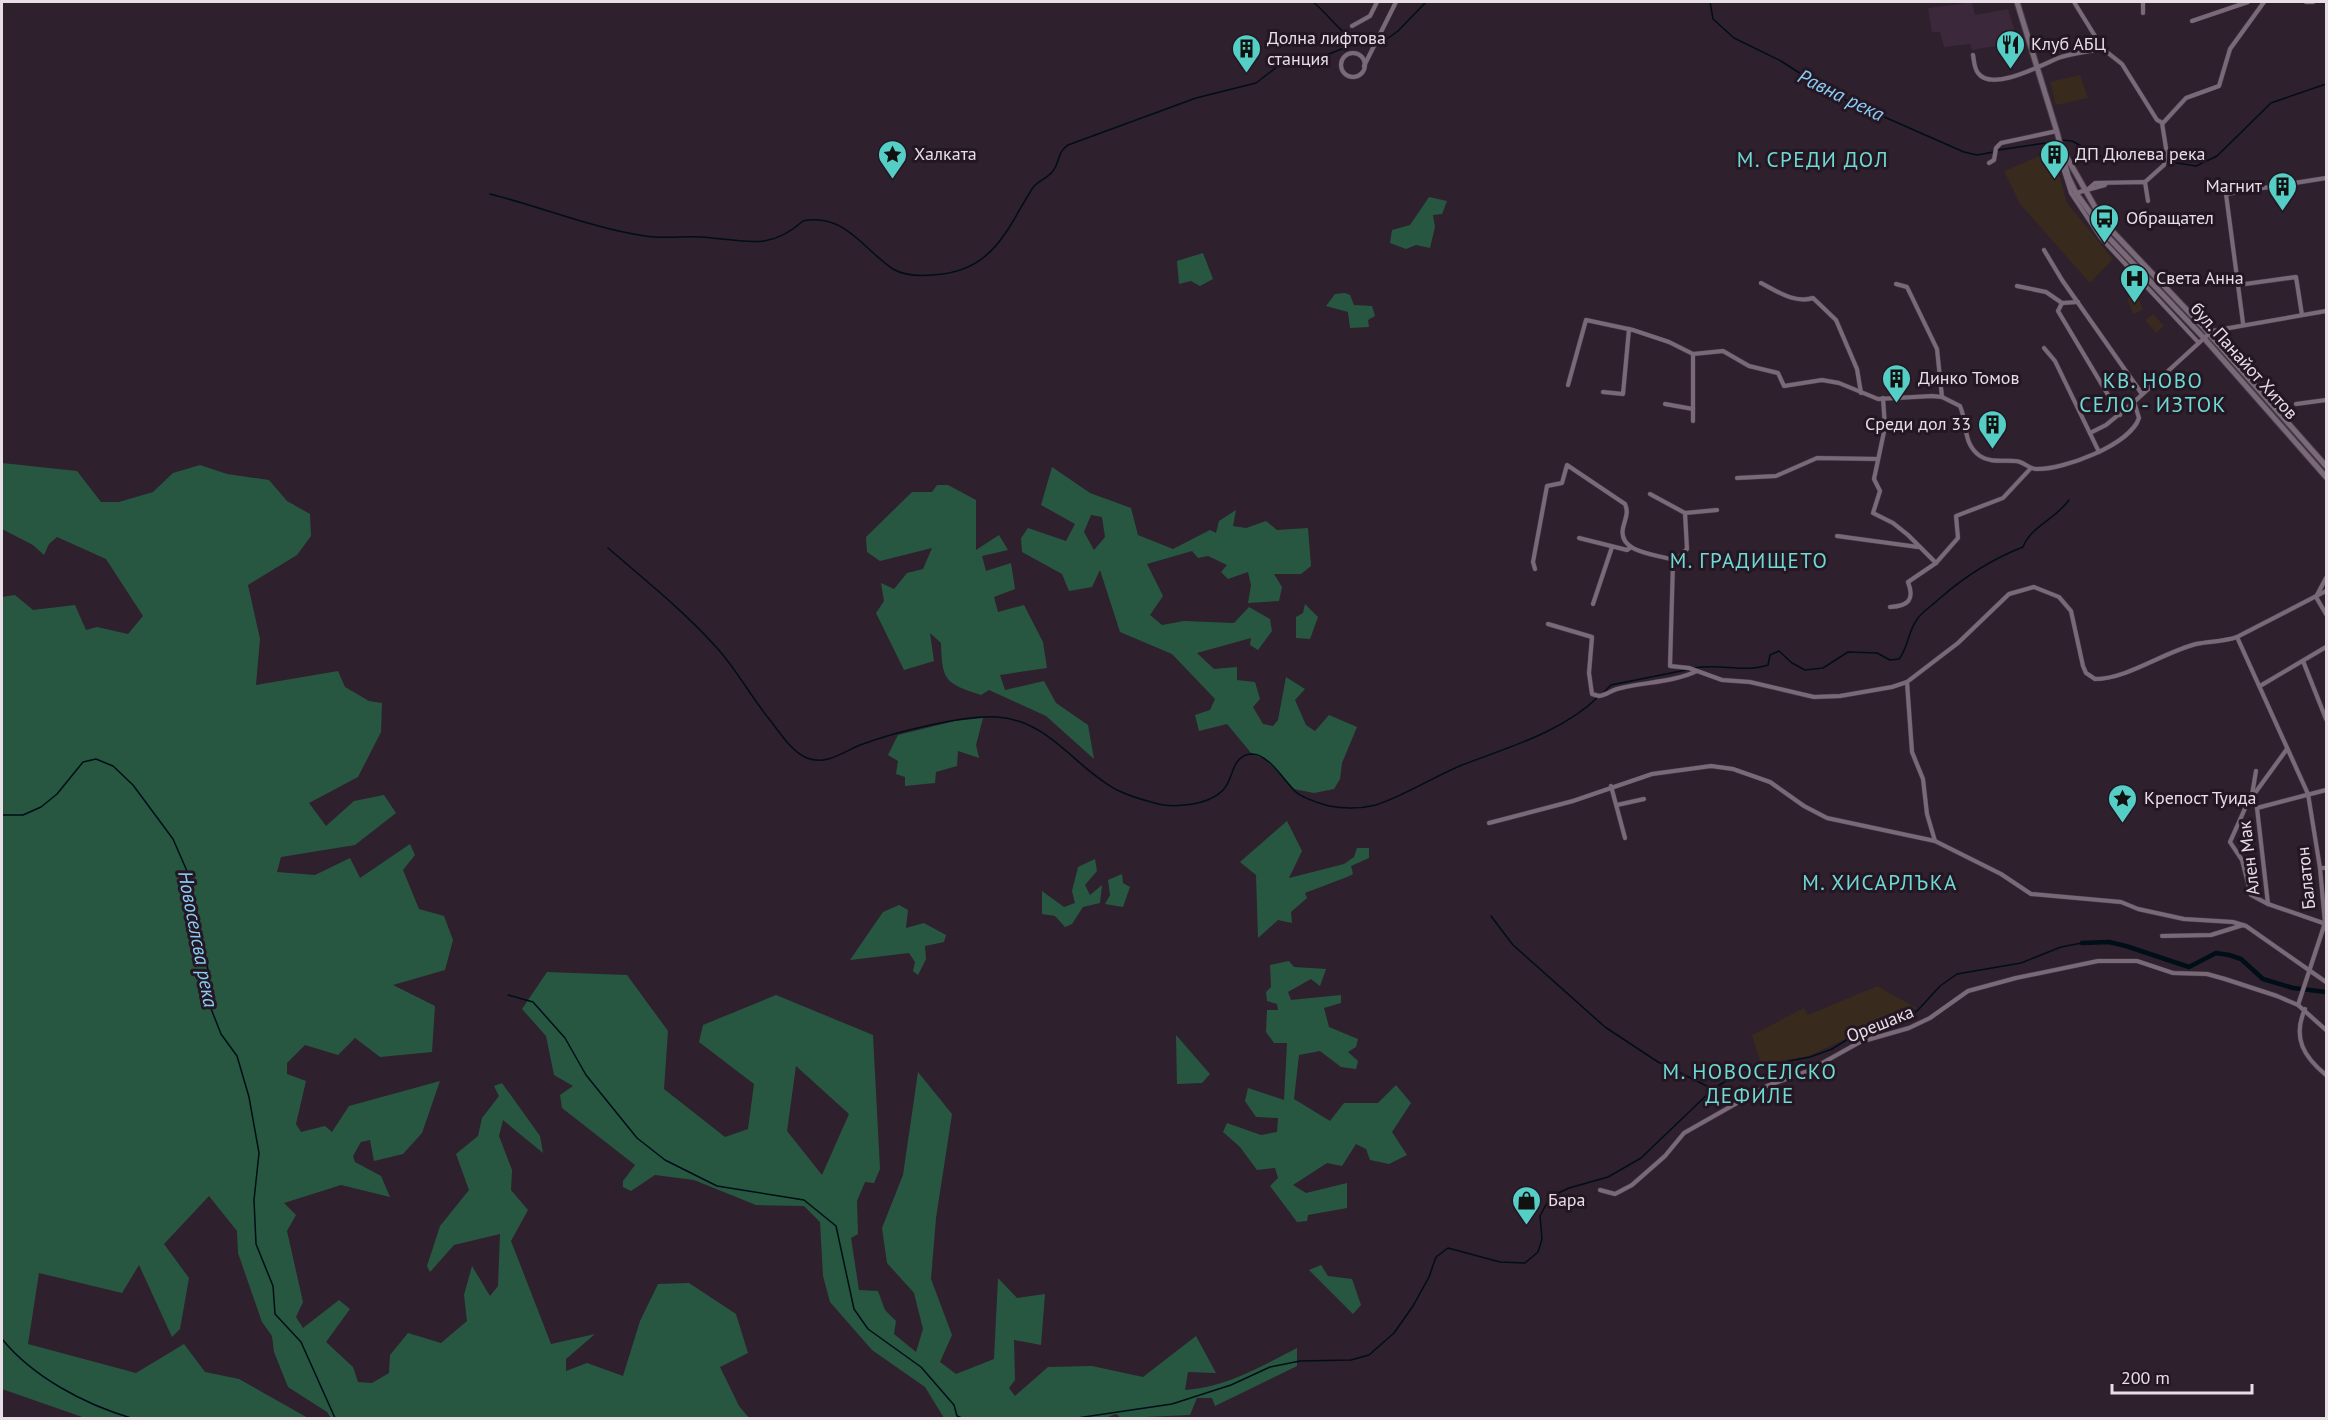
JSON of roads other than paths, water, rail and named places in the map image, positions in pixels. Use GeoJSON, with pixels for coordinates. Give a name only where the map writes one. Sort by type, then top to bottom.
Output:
{"type":"FeatureCollection","features":[{"type":"Feature","properties":{"kind":"street"},"geometry":{"type":"LineString","coordinates":[[1352,26],[1370,16],[1377,2]]}},
{"type":"Feature","properties":{"kind":"street"},"geometry":{"type":"LineString","coordinates":[[1372,50],[1345,57],[1342,70],[1354,77],[1361,74],[1396,2]]}},
{"type":"Feature","properties":{"kind":"street","name":"бул. Панайот Хитов"},"geometry":{"type":"LineString","coordinates":[[2017,2],[2057,131],[2059,148],[2076,193],[2108,237],[2326,466]]}},
{"type":"Feature","properties":{"kind":"street"},"geometry":{"type":"LineString","coordinates":[[2074,2],[2103,49],[2122,64],[2157,120],[2162,123]]}},
{"type":"Feature","properties":{"kind":"street"},"geometry":{"type":"LineString","coordinates":[[2143,2],[2143,13]]}},
{"type":"Feature","properties":{"kind":"street"},"geometry":{"type":"LineString","coordinates":[[2192,21],[2248,2]]}},
{"type":"Feature","properties":{"kind":"street"},"geometry":{"type":"LineString","coordinates":[[2076,193],[2106,184],[2145,182],[2164,165],[2162,123],[2186,98],[2211,91],[2219,86],[2230,49],[2263,2]]}},
{"type":"Feature","properties":{"kind":"street"},"geometry":{"type":"LineString","coordinates":[[2306,2],[2313,2]]}},
{"type":"Feature","properties":{"kind":"street"},"geometry":{"type":"LineString","coordinates":[[1973,55],[1977,71],[1989,78],[2007,78],[2061,57],[2103,49]]}},
{"type":"Feature","properties":{"kind":"street"},"geometry":{"type":"LineString","coordinates":[[1358,55],[1364,66]]}},
{"type":"Feature","properties":{"kind":"street"},"geometry":{"type":"LineString","coordinates":[[1989,163],[1994,160],[1996,148],[2001,144],[2057,131]]}},
{"type":"Feature","properties":{"kind":"street"},"geometry":{"type":"LineString","coordinates":[[2059,148],[2071,194],[2101,238],[2203,337]]}},
{"type":"Feature","properties":{"kind":"street","name":"бул. Панайот Хитов"},"geometry":{"type":"LineString","coordinates":[[2059,148],[2113,232],[2326,477]]}},
{"type":"Feature","properties":{"kind":"street"},"geometry":{"type":"LineString","coordinates":[[2244,323],[2226,194],[2326,178]]}},
{"type":"Feature","properties":{"kind":"street"},"geometry":{"type":"LineString","coordinates":[[2145,182],[2148,201]]}},
{"type":"Feature","properties":{"kind":"street"},"geometry":{"type":"LineString","coordinates":[[2044,250],[2142,394]]}},
{"type":"Feature","properties":{"kind":"street"},"geometry":{"type":"LineString","coordinates":[[2238,285],[2296,277],[2302,315]]}},
{"type":"Feature","properties":{"kind":"street"},"geometry":{"type":"LineString","coordinates":[[1761,284],[1784,296],[1804,301],[1813,298],[1836,320],[1857,369],[1861,393]]}},
{"type":"Feature","properties":{"kind":"street"},"geometry":{"type":"LineString","coordinates":[[1896,284],[1907,287],[1938,350],[1942,397]]}},
{"type":"Feature","properties":{"kind":"street"},"geometry":{"type":"LineString","coordinates":[[2017,286],[2046,292],[2062,303],[2078,302]]}},
{"type":"Feature","properties":{"kind":"street"},"geometry":{"type":"LineString","coordinates":[[2062,303],[2058,311],[2120,415]]}},
{"type":"Feature","properties":{"kind":"street"},"geometry":{"type":"LineString","coordinates":[[2090,434],[2120,415],[2203,337],[2244,323],[2326,311]]}},
{"type":"Feature","properties":{"kind":"street"},"geometry":{"type":"LineString","coordinates":[[1568,385],[1586,320],[1629,329],[1669,342],[1693,354],[1723,351],[1749,366],[1778,373],[1784,386],[1822,380],[1839,383],[1861,393],[1883,398],[1923,395],[1942,397],[1960,406],[1967,441],[1981,457],[1988,460],[2018,460],[2031,468],[2067,465],[2099,452],[2137,424],[2139,415],[2134,402]]}},
{"type":"Feature","properties":{"kind":"street"},"geometry":{"type":"LineString","coordinates":[[1603,392],[1623,394],[1629,329]]}},
{"type":"Feature","properties":{"kind":"street"},"geometry":{"type":"LineString","coordinates":[[2044,348],[2055,361],[2099,452]]}},
{"type":"Feature","properties":{"kind":"street"},"geometry":{"type":"LineString","coordinates":[[1693,354],[1694,421]]}},
{"type":"Feature","properties":{"kind":"street"},"geometry":{"type":"LineString","coordinates":[[1883,398],[1885,427],[1874,479],[1880,491],[1872,513],[1893,523],[1936,563]]}},
{"type":"Feature","properties":{"kind":"street"},"geometry":{"type":"LineString","coordinates":[[2296,404],[2326,400]]}},
{"type":"Feature","properties":{"kind":"street"},"geometry":{"type":"LineString","coordinates":[[1665,404],[1693,409]]}},
{"type":"Feature","properties":{"kind":"street"},"geometry":{"type":"LineString","coordinates":[[1737,478],[1776,476],[1817,459],[1840,457],[1865,461],[1878,459]]}},
{"type":"Feature","properties":{"kind":"street"},"geometry":{"type":"LineString","coordinates":[[1535,569],[1533,562],[1547,486],[1562,483],[1567,465],[1625,504],[1628,511],[1622,531],[1623,541],[1630,548],[1670,559],[1673,563]]}},
{"type":"Feature","properties":{"kind":"street"},"geometry":{"type":"LineString","coordinates":[[1890,607],[1905,606],[1909,602],[1908,582],[1936,563],[1959,538],[1956,516],[2004,498],[2031,468]]}},
{"type":"Feature","properties":{"kind":"street"},"geometry":{"type":"LineString","coordinates":[[1650,494],[1684,513],[1717,510]]}},
{"type":"Feature","properties":{"kind":"street"},"geometry":{"type":"LineString","coordinates":[[1684,513],[1687,549],[1673,563],[1670,666],[1689,668],[1722,680],[1750,682],[1814,697],[1856,694],[1907,682],[1958,643],[2009,594],[2034,587],[2059,597],[2071,611],[2083,666],[2086,673],[2095,679],[2114,676],[2198,644],[2226,641],[2237,637],[2326,591]]}},
{"type":"Feature","properties":{"kind":"street"},"geometry":{"type":"LineString","coordinates":[[1837,536],[1919,547]]}},
{"type":"Feature","properties":{"kind":"street"},"geometry":{"type":"LineString","coordinates":[[1579,538],[1601,541],[1612,547],[1627,550],[1630,548]]}},
{"type":"Feature","properties":{"kind":"street"},"geometry":{"type":"LineString","coordinates":[[1593,604],[1612,547]]}},
{"type":"Feature","properties":{"kind":"street"},"geometry":{"type":"LineString","coordinates":[[2316,597],[2326,578]]}},
{"type":"Feature","properties":{"kind":"street"},"geometry":{"type":"LineString","coordinates":[[2316,597],[2326,614]]}},
{"type":"Feature","properties":{"kind":"street"},"geometry":{"type":"LineString","coordinates":[[1548,624],[1592,637],[1589,686],[1592,694],[1601,696],[1617,688],[1664,679],[1683,678],[1696,670]]}},
{"type":"Feature","properties":{"kind":"street","name":"Балатон"},"geometry":{"type":"LineString","coordinates":[[2237,637],[2308,794],[2326,924],[2310,971],[2303,983],[2298,1005]]}},
{"type":"Feature","properties":{"kind":"street"},"geometry":{"type":"LineString","coordinates":[[2260,686],[2326,647]]}},
{"type":"Feature","properties":{"kind":"street"},"geometry":{"type":"LineString","coordinates":[[2303,661],[2326,719]]}},
{"type":"Feature","properties":{"kind":"street"},"geometry":{"type":"LineString","coordinates":[[1907,682],[1912,752],[1923,779],[1927,814],[1935,841]]}},
{"type":"Feature","properties":{"kind":"street"},"geometry":{"type":"LineString","coordinates":[[2288,749],[2252,796],[2229,839],[2244,865],[2248,891],[2268,904],[2326,924]]}},
{"type":"Feature","properties":{"kind":"street"},"geometry":{"type":"LineString","coordinates":[[1489,823],[1573,801],[1611,786],[1683,768],[1711,766],[1733,769],[1770,782],[1804,806],[1827,818],[1935,841],[2001,874],[2031,894],[2121,902],[2157,914],[2243,925],[2326,982]]}},
{"type":"Feature","properties":{"kind":"street"},"geometry":{"type":"LineString","coordinates":[[2252,796],[2256,771]]}},
{"type":"Feature","properties":{"kind":"street"},"geometry":{"type":"LineString","coordinates":[[1611,786],[1625,838]]}},
{"type":"Feature","properties":{"kind":"street"},"geometry":{"type":"LineString","coordinates":[[2308,794],[2326,790]]}},
{"type":"Feature","properties":{"kind":"street","name":"Ален Мак"},"geometry":{"type":"LineString","coordinates":[[2268,904],[2257,808],[2308,794]]}},
{"type":"Feature","properties":{"kind":"street"},"geometry":{"type":"LineString","coordinates":[[1617,805],[1644,799]]}},
{"type":"Feature","properties":{"kind":"street"},"geometry":{"type":"LineString","coordinates":[[2320,868],[2326,868]]}},
{"type":"Feature","properties":{"kind":"street"},"geometry":{"type":"LineString","coordinates":[[2162,936],[2211,935],[2243,925]]}},
{"type":"Feature","properties":{"kind":"street","name":"Орешака"},"geometry":{"type":"LineString","coordinates":[[1600,1190],[1615,1194],[1632,1185],[1665,1156],[1684,1133],[1757,1092],[1808,1071],[1860,1042],[1909,1028],[1930,1018],[1968,991],[2070,967],[2116,960],[2137,961],[2173,973],[2207,974],[2298,1005],[2326,1030]]}},
{"type":"Feature","properties":{"kind":"street"},"geometry":{"type":"LineString","coordinates":[[2305,1010],[2298,1029],[2302,1049],[2326,1075]]}},
{"type":"Feature","properties":{"kind":"waterway","name":"Равна река"},"geometry":{"type":"LineString","coordinates":[[1313,2],[1353,39],[1372,44]]}},
{"type":"Feature","properties":{"kind":"waterway","name":"Равна река"},"geometry":{"type":"LineString","coordinates":[[1380,44],[1398,31],[1426,2]]}},
{"type":"Feature","properties":{"kind":"waterway","name":"Равна река"},"geometry":{"type":"LineString","coordinates":[[1710,2],[1713,19],[1734,38],[1781,61],[1832,94],[1964,152],[1977,155],[1994,152]]}},
{"type":"Feature","properties":{"kind":"waterway"},"geometry":{"type":"LineString","coordinates":[[490,194],[586,223],[652,237],[766,241],[790,231],[803,221],[830,222],[852,234],[898,272],[917,275],[943,274],[961,270],[988,254],[1007,231],[1034,186],[1053,171],[1060,154],[1068,145],[1196,98],[1256,83],[1278,66],[1294,59],[1324,56],[1359,42]]}},
{"type":"Feature","properties":{"kind":"waterway","name":"Равна река"},"geometry":{"type":"LineString","coordinates":[[2062,140],[2072,141],[2102,157],[2145,158],[2196,166],[2217,156],[2271,103],[2326,84]]}},
{"type":"Feature","properties":{"kind":"waterway","name":"Равна река"},"geometry":{"type":"LineString","coordinates":[[1998,150],[2053,142]]}},
{"type":"Feature","properties":{"kind":"waterway"},"geometry":{"type":"LineString","coordinates":[[1694,668],[1759,667],[1768,665],[1770,655],[1779,651],[1792,663],[1805,670],[1823,668],[1848,652],[1877,653],[1890,660],[1899,659],[1905,650],[1914,623],[1923,612],[1979,569],[2023,547],[2032,533],[2064,507],[2069,500]]}},
{"type":"Feature","properties":{"kind":"waterway"},"geometry":{"type":"LineString","coordinates":[[608,548],[704,634],[731,665],[787,742],[802,755],[815,760],[829,759],[893,734],[967,719],[997,717],[1015,720],[1032,727],[1061,746],[1102,781],[1134,797],[1159,804],[1189,804],[1217,795],[1224,789],[1240,758],[1252,754],[1270,763],[1303,797],[1329,806],[1358,808],[1387,801],[1462,765],[1535,737],[1585,709],[1599,696]]}},
{"type":"Feature","properties":{"kind":"waterway"},"geometry":{"type":"LineString","coordinates":[[1603,693],[1611,685],[1686,670]]}},
{"type":"Feature","properties":{"kind":"waterway","name":"Новоселсва река"},"geometry":{"type":"LineString","coordinates":[[2,815],[23,815],[41,807],[57,794],[83,762],[96,759],[113,766],[133,785],[173,839],[190,878],[208,970],[210,1006],[221,1034],[237,1056],[249,1097],[259,1153],[254,1200],[256,1244],[273,1286],[275,1314],[301,1342],[335,1418]]}},
{"type":"Feature","properties":{"kind":"waterway"},"geometry":{"type":"LineString","coordinates":[[1491,916],[1513,945],[1605,1027],[1658,1062],[1713,1089]]}},
{"type":"Feature","properties":{"kind":"waterway"},"geometry":{"type":"LineString","coordinates":[[2082,943],[2109,942],[2189,967],[2216,953],[2229,955],[2241,959],[2263,979],[2293,988],[2326,992]]}},
{"type":"Feature","properties":{"kind":"waterway","name":"Новоселсва река"},"geometry":{"type":"LineString","coordinates":[[1077,1418],[1172,1404],[1231,1385],[1270,1367],[1300,1361],[1351,1360],[1369,1355],[1394,1333],[1413,1306],[1429,1277],[1436,1257],[1448,1248],[1500,1262],[1525,1263],[1538,1252],[1542,1239],[1540,1216],[1550,1197],[1569,1188],[1608,1177],[1641,1158],[1713,1089],[1744,1070],[1810,1057],[1832,1049],[1848,1039],[1905,1021],[1940,986],[1957,974],[2021,963],[2061,947],[2082,943]]}},
{"type":"Feature","properties":{"kind":"waterway"},"geometry":{"type":"LineString","coordinates":[[508,995],[533,1002],[565,1038],[586,1075],[637,1138],[665,1160],[717,1186],[804,1200],[836,1226],[854,1309],[868,1329],[921,1367],[954,1405],[957,1416],[962,1418]]}},
{"type":"Feature","properties":{"kind":"waterway","name":"Новоселсва река"},"geometry":{"type":"LineString","coordinates":[[2,1339],[29,1365],[60,1387],[95,1405],[131,1418]]}},
{"type":"Feature","properties":{"kind":"waterway","name":"Новоселсва река"},"geometry":{"type":"LineString","coordinates":[[170,1418],[192,1418]]}},
{"type":"Feature","properties":{"kind":"place","name":"Клуб АБЦ"},"geometry":{"type":"Point","coordinates":[2010,70]}},
{"type":"Feature","properties":{"kind":"place","name":"Долна лифтова станция"},"geometry":{"type":"Point","coordinates":[1246,74]}},
{"type":"Feature","properties":{"kind":"place","name":"Халката"},"geometry":{"type":"Point","coordinates":[893,180]}},
{"type":"Feature","properties":{"kind":"place","name":"ДП Дюлева река"},"geometry":{"type":"Point","coordinates":[2054,180]}},
{"type":"Feature","properties":{"kind":"place","name":"Магнит"},"geometry":{"type":"Point","coordinates":[2283,212]}},
{"type":"Feature","properties":{"kind":"place","name":"Обращател"},"geometry":{"type":"Point","coordinates":[2105,244]}},
{"type":"Feature","properties":{"kind":"place","name":"Света Анна"},"geometry":{"type":"Point","coordinates":[2135,304]}},
{"type":"Feature","properties":{"kind":"place","name":"Динко Томов"},"geometry":{"type":"Point","coordinates":[1897,404]}},
{"type":"Feature","properties":{"kind":"place","name":"Среди дол 33"},"geometry":{"type":"Point","coordinates":[1992,450]}},
{"type":"Feature","properties":{"kind":"place","name":"Крепост Туида"},"geometry":{"type":"Point","coordinates":[2123,824]}},
{"type":"Feature","properties":{"kind":"place","name":"Бара"},"geometry":{"type":"Point","coordinates":[1527,1226]}},
{"type":"Feature","properties":{"kind":"district","name":"М. СРЕДИ ДОЛ"},"geometry":{"type":"Point","coordinates":[1813,160]}},
{"type":"Feature","properties":{"kind":"district","name":"КВ. НОВО СЕЛО - ИЗТОК"},"geometry":{"type":"Point","coordinates":[2153,393]}},
{"type":"Feature","properties":{"kind":"district","name":"М. ГРАДИЩЕТО"},"geometry":{"type":"Point","coordinates":[1749,561]}},
{"type":"Feature","properties":{"kind":"district","name":"М. ХИСАРЛЪКА"},"geometry":{"type":"Point","coordinates":[1880,883]}},
{"type":"Feature","properties":{"kind":"district","name":"М. НОВОСЕЛСКО ДЕФИЛЕ"},"geometry":{"type":"Point","coordinates":[1750,1084]}}]}
